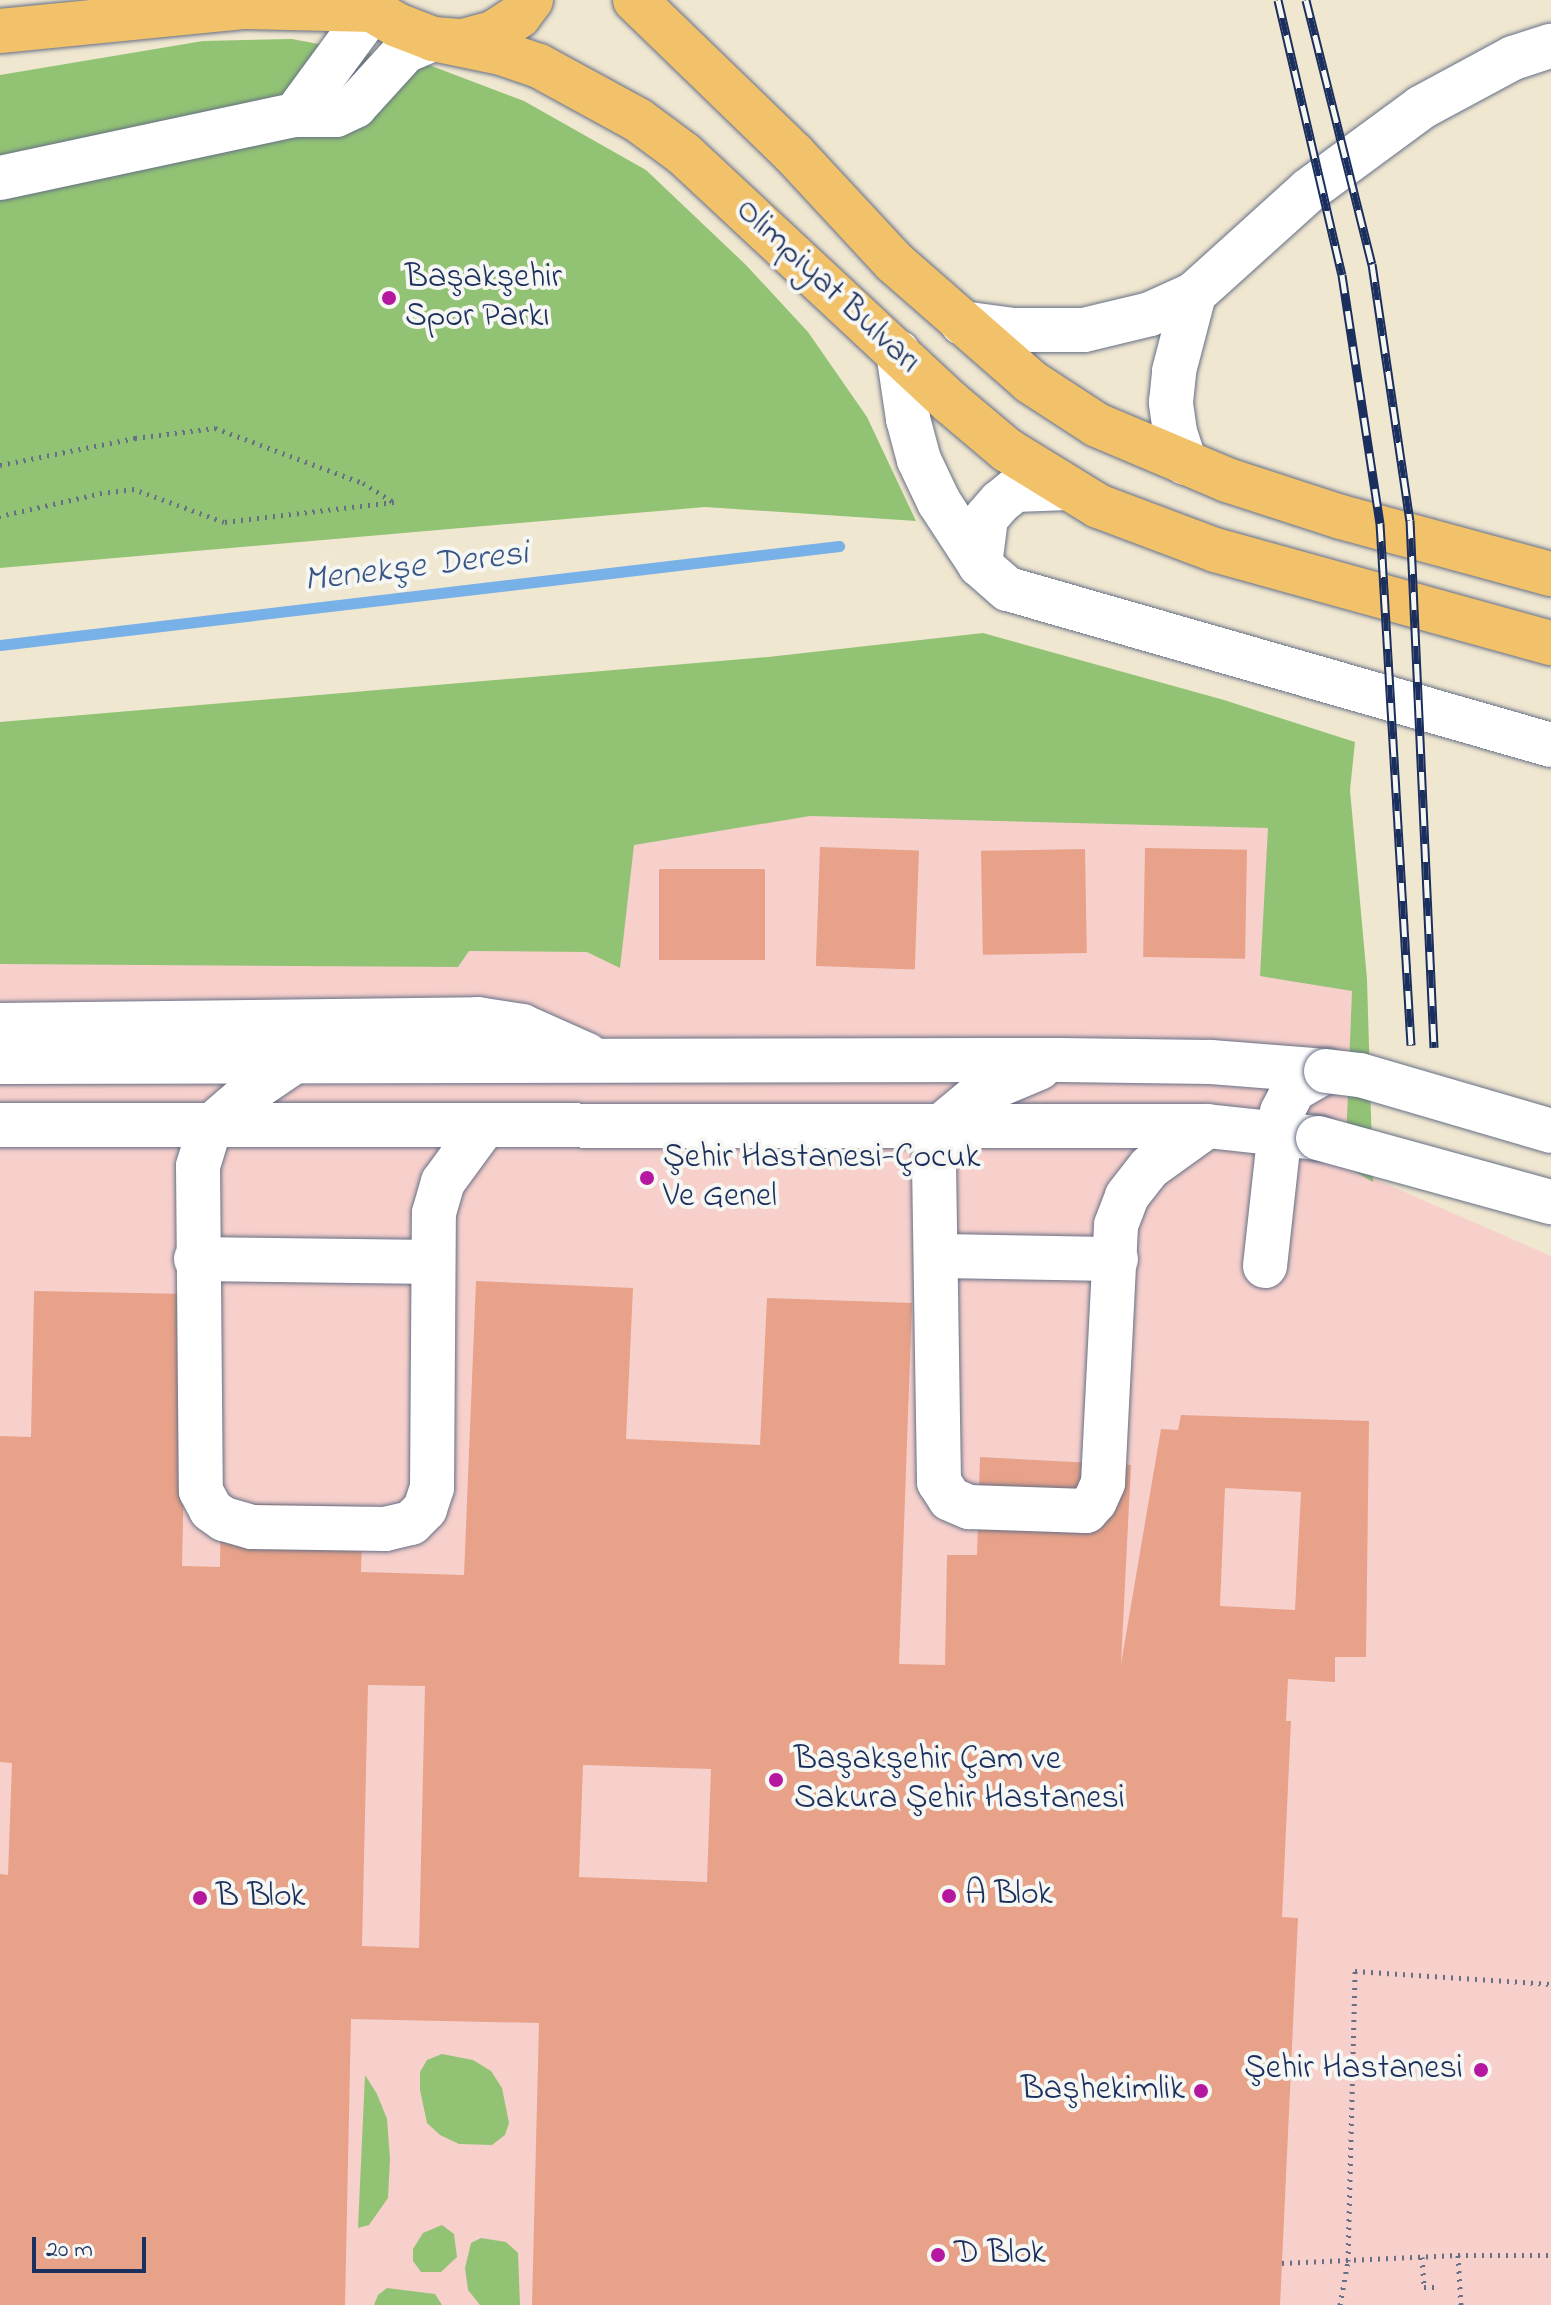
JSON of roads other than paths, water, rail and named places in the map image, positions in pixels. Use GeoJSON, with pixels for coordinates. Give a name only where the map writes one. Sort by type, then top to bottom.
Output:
{"type":"FeatureCollection","features":[{"type":"Feature","properties":{"kind":"main road"},"geometry":{"type":"LineString","coordinates":[[0,31],[246,7],[371,5],[397,25],[433,39],[463,41],[493,33],[519,16],[531,0]]}},
{"type":"Feature","properties":{"kind":"main road","name":"Olimpiyat Bulvarı"},"geometry":{"type":"LineString","coordinates":[[635,0],[794,154],[894,262],[1031,382],[1097,425],[1185,463],[1341,517],[1551,574]]}},
{"type":"Feature","properties":{"kind":"main road","name":"Olimpiyat Bulvarı"},"geometry":{"type":"LineString","coordinates":[[433,39],[501,53],[539,66],[638,120],[684,154],[1007,450],[1098,506],[1215,550],[1551,643]]}},
{"type":"Feature","properties":{"kind":"street"},"geometry":{"type":"LineString","coordinates":[[295,115],[371,5]]}},
{"type":"Feature","properties":{"kind":"street"},"geometry":{"type":"LineString","coordinates":[[0,178],[295,115],[346,112],[405,51],[433,39]]}},
{"type":"Feature","properties":{"kind":"street"},"geometry":{"type":"LineString","coordinates":[[962,323],[1014,330],[1084,330],[1150,314],[1194,294],[1309,190],[1422,107],[1513,58],[1551,46]]}},
{"type":"Feature","properties":{"kind":"street"},"geometry":{"type":"LineString","coordinates":[[1185,463],[1175,432],[1171,402],[1174,371],[1194,294]]}},
{"type":"Feature","properties":{"kind":"street"},"geometry":{"type":"LineString","coordinates":[[898,352],[908,419],[919,460],[950,522],[980,565],[1008,589],[1551,745]]}},
{"type":"Feature","properties":{"kind":"street"},"geometry":{"type":"LineString","coordinates":[[980,565],[986,518],[1000,502],[1015,490],[1068,488]]}},
{"type":"Feature","properties":{"kind":"street"},"geometry":{"type":"LineString","coordinates":[[0,1025],[478,1019],[522,1026],[601,1061]]}},
{"type":"Feature","properties":{"kind":"street"},"geometry":{"type":"LineString","coordinates":[[1060,1060],[982,1092],[940,1127],[934,1163],[939,1482],[950,1499],[969,1507],[1086,1511],[1103,1483],[1116,1225],[1127,1196],[1150,1167],[1207,1126]]}},
{"type":"Feature","properties":{"kind":"street"},"geometry":{"type":"LineString","coordinates":[[295,1061],[254,1089],[210,1127],[198,1166],[196,1259],[201,1491],[217,1514],[252,1527],[385,1529],[411,1523],[425,1509],[432,1488],[434,1213],[443,1182],[484,1126]]}},
{"type":"Feature","properties":{"kind":"street"},"geometry":{"type":"LineString","coordinates":[[0,1062],[1211,1062],[1360,1075],[1551,1131]]}},
{"type":"Feature","properties":{"kind":"street"},"geometry":{"type":"LineString","coordinates":[[1265,1266],[1298,1135],[1293,1090],[1326,1071]]}},
{"type":"Feature","properties":{"kind":"street"},"geometry":{"type":"LineString","coordinates":[[0,1125],[1207,1126],[1298,1135],[1551,1202]]}},
{"type":"Feature","properties":{"kind":"street"},"geometry":{"type":"LineString","coordinates":[[936,1256],[1116,1259]]}},
{"type":"Feature","properties":{"kind":"street"},"geometry":{"type":"LineString","coordinates":[[196,1259],[433,1262]]}},
{"type":"Feature","properties":{"kind":"waterway","name":"Menekşe Deresi"},"geometry":{"type":"LineString","coordinates":[[0,645],[839,546]]}},
{"type":"Feature","properties":{"kind":"railway"},"geometry":{"type":"LineString","coordinates":[[1278,0],[1342,275],[1380,523],[1411,1045]]}},
{"type":"Feature","properties":{"kind":"railway"},"geometry":{"type":"LineString","coordinates":[[1306,0],[1372,264],[1410,520],[1434,1047]]}},
{"type":"Feature","properties":{"kind":"place","name":"Başakşehir Spor Parkı"},"geometry":{"type":"Point","coordinates":[389,298]}},
{"type":"Feature","properties":{"kind":"place","name":"Şehir Hastanesi-Çocuk Ve Genel"},"geometry":{"type":"Point","coordinates":[647,1178]}},
{"type":"Feature","properties":{"kind":"place","name":"Başakşehir Çam ve Sakura Şehir Hastanesi"},"geometry":{"type":"Point","coordinates":[776,1780]}},
{"type":"Feature","properties":{"kind":"place","name":"A Blok"},"geometry":{"type":"Point","coordinates":[949,1896]}},
{"type":"Feature","properties":{"kind":"place","name":"B Blok"},"geometry":{"type":"Point","coordinates":[200,1898]}},
{"type":"Feature","properties":{"kind":"place","name":"Şehir Hastanesi"},"geometry":{"type":"Point","coordinates":[1481,2070]}},
{"type":"Feature","properties":{"kind":"place","name":"Başhekimlik"},"geometry":{"type":"Point","coordinates":[1201,2091]}},
{"type":"Feature","properties":{"kind":"place","name":"D Blok"},"geometry":{"type":"Point","coordinates":[938,2255]}}]}
